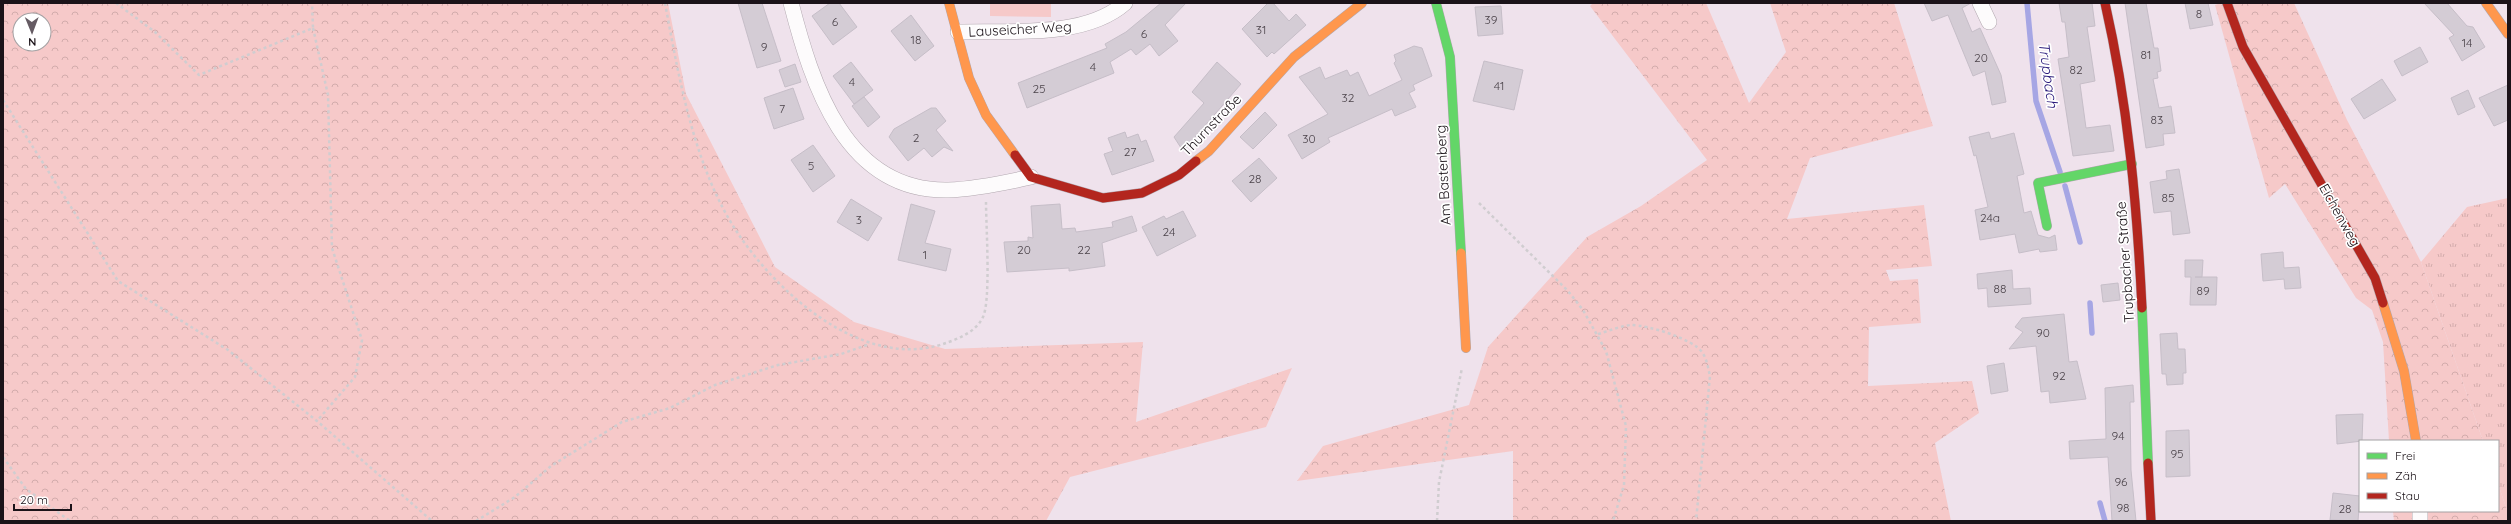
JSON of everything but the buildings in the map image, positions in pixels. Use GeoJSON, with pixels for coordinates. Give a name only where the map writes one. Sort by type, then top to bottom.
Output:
{"type":"FeatureCollection","features":[{"type":"Feature","properties":{"kind":"street"},"geometry":{"type":"LineString","coordinates":[[791,3],[812,73],[824,102],[842,135],[866,162],[890,178],[916,186],[947,190],[986,187],[1032,177],[986,115],[968,78],[958,32],[949,3]]}},
{"type":"Feature","properties":{"kind":"street","name":"Lauseicher Weg"},"geometry":{"type":"LineString","coordinates":[[958,32],[1037,31],[1081,25],[1116,11],[1125,3]]}},
{"type":"Feature","properties":{"kind":"street","name":"Thurnstraße"},"geometry":{"type":"LineString","coordinates":[[1032,177],[1066,189],[1103,198],[1142,193],[1179,175],[1209,151],[1294,57],[1338,20],[1362,3]]}},
{"type":"Feature","properties":{"kind":"street","name":"Am Bastenberg"},"geometry":{"type":"LineString","coordinates":[[1436,3],[1443,24],[1450,57],[1466,348]]}},
{"type":"Feature","properties":{"kind":"street"},"geometry":{"type":"LineString","coordinates":[[1980,3],[1989,22]]}},
{"type":"Feature","properties":{"kind":"street","name":"Trupbacher Straße"},"geometry":{"type":"LineString","coordinates":[[2105,3],[2122,81],[2132,164],[2142,296],[2151,521]]}},
{"type":"Feature","properties":{"kind":"street","name":"Eichenweg"},"geometry":{"type":"LineString","coordinates":[[2227,3],[2243,47],[2375,278],[2404,371],[2416,440]]}},
{"type":"Feature","properties":{"kind":"street"},"geometry":{"type":"LineString","coordinates":[[2486,3],[2508,34]]}},
{"type":"Feature","properties":{"kind":"street"},"geometry":{"type":"LineString","coordinates":[[2047,226],[2038,183],[2132,164]]}},
{"type":"Feature","properties":{"kind":"path"},"geometry":{"type":"LineString","coordinates":[[116,3],[155,32],[199,75],[313,28]]}},
{"type":"Feature","properties":{"kind":"path"},"geometry":{"type":"LineString","coordinates":[[312,3],[313,28],[328,95],[332,248],[362,340],[355,377],[317,421]]}},
{"type":"Feature","properties":{"kind":"path"},"geometry":{"type":"LineString","coordinates":[[665,3],[692,124],[712,186],[736,232],[768,271],[801,303],[836,328],[871,343],[895,349],[914,350],[934,347],[965,335],[978,325],[986,307],[986,187]]}},
{"type":"Feature","properties":{"kind":"path"},"geometry":{"type":"LineString","coordinates":[[3,100],[118,281],[228,350],[317,421],[432,521]]}},
{"type":"Feature","properties":{"kind":"path"},"geometry":{"type":"LineString","coordinates":[[1479,202],[1568,291],[1598,334],[1606,351],[1626,426],[1624,485],[1613,521]]}},
{"type":"Feature","properties":{"kind":"path"},"geometry":{"type":"LineString","coordinates":[[1598,334],[1632,325],[1681,339],[1696,345],[1702,353],[1710,376],[1696,521]]}},
{"type":"Feature","properties":{"kind":"path"},"geometry":{"type":"LineString","coordinates":[[476,521],[515,497],[551,466],[622,422],[670,408],[715,385],[771,367],[841,354],[871,343]]}},
{"type":"Feature","properties":{"kind":"path"},"geometry":{"type":"LineString","coordinates":[[1436,521],[1438,482],[1466,348]]}},
{"type":"Feature","properties":{"kind":"path"},"geometry":{"type":"LineString","coordinates":[[3,457],[26,489],[70,521]]}},
{"type":"Feature","properties":{"kind":"green space"},"geometry":{"type":"Polygon","coordinates":[[[3,3],[668,3],[686,94],[775,267],[854,322],[945,349],[1143,342],[1136,422],[1292,368],[1266,427],[1070,477],[1046,521],[3,521],[3,3]]]}},
{"type":"Feature","properties":{"kind":"green space"},"geometry":{"type":"Polygon","coordinates":[[[990,3],[1051,3],[1051,17],[990,16],[990,3]]]}},
{"type":"Feature","properties":{"kind":"green space"},"geometry":{"type":"Polygon","coordinates":[[[1593,3],[1706,3],[1749,103],[1786,52],[1770,3],[1894,3],[1933,126],[1810,158],[1787,219],[1924,205],[1932,266],[1886,270],[1890,281],[1918,279],[1921,323],[1869,327],[1868,386],[1972,381],[1979,413],[1935,443],[1951,521],[1513,521],[1513,451],[1297,481],[1323,446],[1469,405],[1488,347],[1587,237],[1641,206],[1707,160],[1590,6],[1593,3]]]}},
{"type":"Feature","properties":{"kind":"green space"},"geometry":{"type":"Polygon","coordinates":[[[2221,3],[2294,3],[2347,120],[2421,262],[2483,440],[2389,440],[2383,342],[2372,310],[2356,298],[2285,184],[2269,198],[2215,5],[2221,3]]]}},
{"type":"Feature","properties":{"kind":"green space"},"geometry":{"type":"Polygon","coordinates":[[[2508,198],[2508,513],[2499,487],[2499,440],[2483,440],[2421,262],[2467,207],[2508,198]]]}},
{"type":"Feature","properties":{"kind":"green space"},"geometry":{"type":"Polygon","coordinates":[[[2499,487],[2508,513],[2508,521],[2394,521],[2393,512],[2499,512],[2499,487]]]}},
{"type":"Feature","properties":{"kind":"waterway","name":"Trupbach"},"geometry":{"type":"LineString","coordinates":[[2027,3],[2036,101],[2060,172]]}},
{"type":"Feature","properties":{"kind":"waterway","name":"Trupbach"},"geometry":{"type":"LineString","coordinates":[[2065,186],[2080,242]]}},
{"type":"Feature","properties":{"kind":"waterway","name":"Trupbach"},"geometry":{"type":"LineString","coordinates":[[2090,303],[2092,333]]}},
{"type":"Feature","properties":{"kind":"waterway","name":"Trupbach"},"geometry":{"type":"LineString","coordinates":[[2100,503],[2105,521]]}},
{"type":"Feature","properties":{"kind":"traffic: fast"},"geometry":{"type":"LineString","coordinates":[[1436,3],[1450,57],[1461,253]]}},
{"type":"Feature","properties":{"kind":"traffic: fast"},"geometry":{"type":"LineString","coordinates":[[2047,226],[2038,183],[2132,164]]}},
{"type":"Feature","properties":{"kind":"traffic: fast"},"geometry":{"type":"LineString","coordinates":[[2142,308],[2148,463]]}},
{"type":"Feature","properties":{"kind":"traffic: slow"},"geometry":{"type":"LineString","coordinates":[[949,3],[969,78],[986,115],[1015,155]]}},
{"type":"Feature","properties":{"kind":"traffic: slow"},"geometry":{"type":"LineString","coordinates":[[1196,161],[1209,151],[1294,57],[1362,3]]}},
{"type":"Feature","properties":{"kind":"traffic: slow"},"geometry":{"type":"LineString","coordinates":[[2486,3],[2508,34]]}},
{"type":"Feature","properties":{"kind":"traffic: slow"},"geometry":{"type":"LineString","coordinates":[[1461,253],[1466,348]]}},
{"type":"Feature","properties":{"kind":"traffic: slow"},"geometry":{"type":"LineString","coordinates":[[2383,303],[2404,371],[2416,440]]}},
{"type":"Feature","properties":{"kind":"traffic: jam"},"geometry":{"type":"LineString","coordinates":[[2105,3],[2120,79],[2130,155],[2142,308]]}},
{"type":"Feature","properties":{"kind":"traffic: jam"},"geometry":{"type":"LineString","coordinates":[[2227,3],[2243,47],[2375,278],[2383,303]]}},
{"type":"Feature","properties":{"kind":"traffic: jam"},"geometry":{"type":"LineString","coordinates":[[1015,155],[1031,177],[1103,198],[1142,193],[1179,175],[1196,161]]}},
{"type":"Feature","properties":{"kind":"traffic: jam"},"geometry":{"type":"LineString","coordinates":[[2148,463],[2151,521]]}}]}
